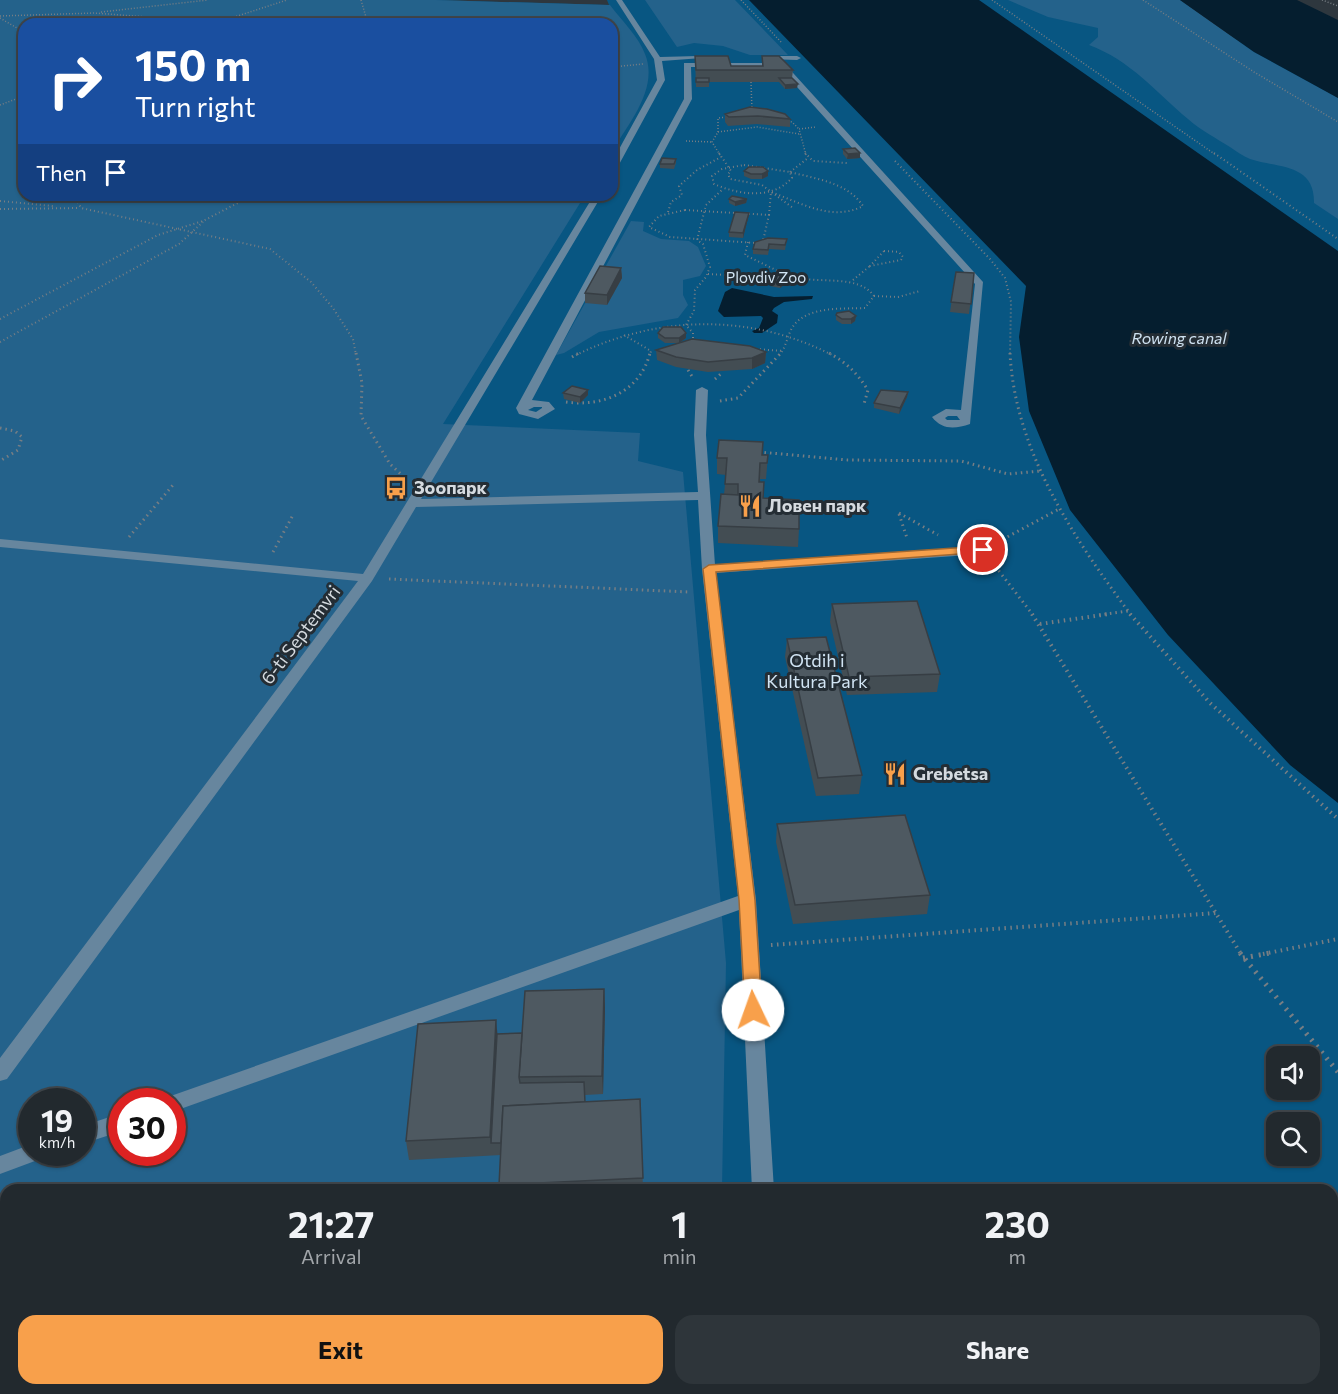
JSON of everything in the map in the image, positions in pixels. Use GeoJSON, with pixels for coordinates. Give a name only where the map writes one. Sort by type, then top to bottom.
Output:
{"type":"FeatureCollection","features":[{"type":"Feature","properties":{"kind":"street"},"geometry":{"type":"LineString","coordinates":[[618,159],[661,80],[658,60],[620,0]]}},
{"type":"Feature","properties":{"kind":"street"},"geometry":{"type":"LineString","coordinates":[[522,408],[688,99],[687,65],[779,61],[797,58]]}},
{"type":"Feature","properties":{"kind":"street"},"geometry":{"type":"LineString","coordinates":[[658,60],[779,61],[980,284],[966,420]]}},
{"type":"Feature","properties":{"kind":"street","name":"6-ti Septemvri"},"geometry":{"type":"LineString","coordinates":[[0,1073],[367,578],[594,201]]}},
{"type":"Feature","properties":{"kind":"street"},"geometry":{"type":"LineString","coordinates":[[702,397],[700,435],[709,569],[747,900],[763,1184]]}},
{"type":"Feature","properties":{"kind":"street"},"geometry":{"type":"LineString","coordinates":[[415,497],[704,496]]}},
{"type":"Feature","properties":{"kind":"street"},"geometry":{"type":"LineString","coordinates":[[0,543],[367,578]]}},
{"type":"Feature","properties":{"kind":"street"},"geometry":{"type":"LineString","coordinates":[[709,569],[983,550]]}},
{"type":"Feature","properties":{"kind":"street"},"geometry":{"type":"LineString","coordinates":[[186,1099],[747,900]]}},
{"type":"Feature","properties":{"kind":"street"},"geometry":{"type":"LineString","coordinates":[[0,1165],[18,1158]]}},
{"type":"Feature","properties":{"kind":"path"},"geometry":{"type":"LineString","coordinates":[[0,17],[94,13],[208,0]]}},
{"type":"Feature","properties":{"kind":"path"},"geometry":{"type":"LineString","coordinates":[[230,18],[287,0]]}},
{"type":"Feature","properties":{"kind":"path"},"geometry":{"type":"LineString","coordinates":[[361,0],[366,18]]}},
{"type":"Feature","properties":{"kind":"path"},"geometry":{"type":"LineString","coordinates":[[741,0],[797,58]]}},
{"type":"Feature","properties":{"kind":"path"},"geometry":{"type":"LineString","coordinates":[[992,0],[1338,239]]}},
{"type":"Feature","properties":{"kind":"path"},"geometry":{"type":"LineString","coordinates":[[1143,0],[1254,72],[1338,122]]}},
{"type":"Feature","properties":{"kind":"path"},"geometry":{"type":"LineString","coordinates":[[1322,0],[1338,6]]}},
{"type":"Feature","properties":{"kind":"path"},"geometry":{"type":"LineString","coordinates":[[94,13],[133,18]]}},
{"type":"Feature","properties":{"kind":"path"},"geometry":{"type":"LineString","coordinates":[[0,17],[18,28]]}},
{"type":"Feature","properties":{"kind":"path"},"geometry":{"type":"LineString","coordinates":[[618,66],[658,60]]}},
{"type":"Feature","properties":{"kind":"path"},"geometry":{"type":"LineString","coordinates":[[751,82],[752,111]]}},
{"type":"Feature","properties":{"kind":"path"},"geometry":{"type":"LineString","coordinates":[[0,105],[18,98]]}},
{"type":"Feature","properties":{"kind":"path"},"geometry":{"type":"LineString","coordinates":[[745,114],[752,111],[761,113]]}},
{"type":"Feature","properties":{"kind":"path"},"geometry":{"type":"LineString","coordinates":[[712,142],[718,132],[718,118],[737,117]]}},
{"type":"Feature","properties":{"kind":"path"},"geometry":{"type":"LineString","coordinates":[[781,119],[792,122],[799,129],[808,158],[813,161],[834,164],[868,162]]}},
{"type":"Feature","properties":{"kind":"path"},"geometry":{"type":"LineString","coordinates":[[718,132],[757,126],[799,134]]}},
{"type":"Feature","properties":{"kind":"path"},"geometry":{"type":"LineString","coordinates":[[799,129],[836,126]]}},
{"type":"Feature","properties":{"kind":"path"},"geometry":{"type":"LineString","coordinates":[[667,140],[712,142]]}},
{"type":"Feature","properties":{"kind":"path"},"geometry":{"type":"LineString","coordinates":[[712,142],[731,171],[728,174],[730,179],[739,183],[762,184],[793,208]]}},
{"type":"Feature","properties":{"kind":"path"},"geometry":{"type":"LineString","coordinates":[[887,152],[992,262],[1008,286],[1012,376],[1021,419],[1041,471],[1059,509],[1128,611],[1188,679],[1246,737],[1338,819]]}},
{"type":"Feature","properties":{"kind":"path"},"geometry":{"type":"LineString","coordinates":[[668,212],[671,202],[682,195],[679,186],[684,180],[721,157]]}},
{"type":"Feature","properties":{"kind":"path"},"geometry":{"type":"LineString","coordinates":[[790,172],[808,158]]}},
{"type":"Feature","properties":{"kind":"path"},"geometry":{"type":"LineString","coordinates":[[744,165],[790,172],[844,189],[859,198],[862,206],[856,211],[834,213],[771,192],[723,189],[714,184],[712,176],[728,166],[744,165]]}},
{"type":"Feature","properties":{"kind":"path"},"geometry":{"type":"LineString","coordinates":[[771,192],[788,183],[792,178],[790,172]]}},
{"type":"Feature","properties":{"kind":"path"},"geometry":{"type":"LineString","coordinates":[[697,240],[711,198],[723,189]]}},
{"type":"Feature","properties":{"kind":"path"},"geometry":{"type":"LineString","coordinates":[[769,215],[706,211],[668,212],[651,222],[649,227],[670,237],[748,243],[763,241],[769,215],[772,199],[771,192]]}},
{"type":"Feature","properties":{"kind":"path"},"geometry":{"type":"LineString","coordinates":[[0,201],[81,208],[270,249],[311,282],[333,308],[353,339],[362,383],[361,416],[390,464],[415,497]]}},
{"type":"Feature","properties":{"kind":"path"},"geometry":{"type":"LineString","coordinates":[[77,201],[81,208]]}},
{"type":"Feature","properties":{"kind":"path"},"geometry":{"type":"LineString","coordinates":[[0,319],[175,228],[203,221],[241,201]]}},
{"type":"Feature","properties":{"kind":"path"},"geometry":{"type":"LineString","coordinates":[[1,210],[62,207]]}},
{"type":"Feature","properties":{"kind":"path"},"geometry":{"type":"LineString","coordinates":[[0,342],[179,244],[203,221]]}},
{"type":"Feature","properties":{"kind":"path"},"geometry":{"type":"LineString","coordinates":[[686,325],[694,311],[694,290],[711,267],[703,244],[697,240]]}},
{"type":"Feature","properties":{"kind":"path"},"geometry":{"type":"LineString","coordinates":[[748,243],[745,255],[759,264],[786,275],[810,281],[853,280],[868,286],[874,296]]}},
{"type":"Feature","properties":{"kind":"path"},"geometry":{"type":"LineString","coordinates":[[853,280],[870,266],[880,251],[899,252],[903,257],[901,261],[870,266]]}},
{"type":"Feature","properties":{"kind":"path"},"geometry":{"type":"LineString","coordinates":[[708,274],[728,275]]}},
{"type":"Feature","properties":{"kind":"path"},"geometry":{"type":"LineString","coordinates":[[874,296],[898,297],[920,291]]}},
{"type":"Feature","properties":{"kind":"path"},"geometry":{"type":"LineString","coordinates":[[702,397],[738,398],[783,351],[789,336],[803,317],[819,311],[865,308],[874,296]]}},
{"type":"Feature","properties":{"kind":"path"},"geometry":{"type":"LineString","coordinates":[[562,362],[591,346],[624,335],[702,323],[741,324],[789,336],[823,350],[855,371],[868,390],[864,404]]}},
{"type":"Feature","properties":{"kind":"path"},"geometry":{"type":"LineString","coordinates":[[686,325],[693,333],[692,349]]}},
{"type":"Feature","properties":{"kind":"path"},"geometry":{"type":"LineString","coordinates":[[624,335],[651,351],[660,350]]}},
{"type":"Feature","properties":{"kind":"path"},"geometry":{"type":"LineString","coordinates":[[685,346],[701,345]]}},
{"type":"Feature","properties":{"kind":"path"},"geometry":{"type":"LineString","coordinates":[[755,349],[783,351]]}},
{"type":"Feature","properties":{"kind":"path"},"geometry":{"type":"LineString","coordinates":[[562,401],[594,404],[626,392],[646,370],[651,351]]}},
{"type":"Feature","properties":{"kind":"path"},"geometry":{"type":"LineString","coordinates":[[0,428],[15,431],[22,437],[18,450],[0,461]]}},
{"type":"Feature","properties":{"kind":"path"},"geometry":{"type":"LineString","coordinates":[[758,452],[848,460],[961,461],[1008,474],[1041,471]]}},
{"type":"Feature","properties":{"kind":"path"},"geometry":{"type":"LineString","coordinates":[[114,555],[173,485]]}},
{"type":"Feature","properties":{"kind":"path"},"geometry":{"type":"LineString","coordinates":[[1059,509],[983,550],[1040,624],[1243,958],[1338,1071]]}},
{"type":"Feature","properties":{"kind":"path"},"geometry":{"type":"LineString","coordinates":[[912,555],[899,513],[966,551]]}},
{"type":"Feature","properties":{"kind":"path"},"geometry":{"type":"LineString","coordinates":[[264,569],[293,515]]}},
{"type":"Feature","properties":{"kind":"path"},"geometry":{"type":"LineString","coordinates":[[367,578],[712,593]]}},
{"type":"Feature","properties":{"kind":"path"},"geometry":{"type":"LineString","coordinates":[[1040,624],[1128,611]]}},
{"type":"Feature","properties":{"kind":"path"},"geometry":{"type":"LineString","coordinates":[[750,946],[1216,913]]}},
{"type":"Feature","properties":{"kind":"path"},"geometry":{"type":"LineString","coordinates":[[1243,958],[1338,939]]}},
{"type":"Feature","properties":{"kind":"green space","name":"Otdih i Kultura Park"},"geometry":{"type":"Polygon","coordinates":[[[0,0],[436,0],[609,5],[607,0],[1180,0],[1225,33],[1338,98],[1338,1184],[0,1184],[0,0]]]}},
{"type":"Feature","properties":{"kind":"shaded area"},"geometry":{"type":"Polygon","coordinates":[[[0,0],[436,0],[610,5],[639,41],[648,67],[648,80],[640,105],[618,142],[618,18],[18,18],[18,201],[581,201],[443,424],[640,433],[638,461],[683,472],[726,963],[722,1184],[0,1184],[0,0]]]}},
{"type":"Feature","properties":{"kind":"shaded area"},"geometry":{"type":"Polygon","coordinates":[[[645,0],[735,0],[788,55],[750,55],[723,46],[694,43],[677,47],[645,0]]]}},
{"type":"Feature","properties":{"kind":"shaded area"},"geometry":{"type":"Polygon","coordinates":[[[1008,0],[1180,0],[1254,52],[1338,98],[1338,219],[1314,203],[1313,190],[1301,174],[1292,169],[1242,155],[1193,123],[1130,68],[1104,51],[1089,45],[1098,37],[1098,28],[1048,17],[1008,0]]]}},
{"type":"Feature","properties":{"kind":"shaded area"},"geometry":{"type":"Polygon","coordinates":[[[631,221],[644,222],[643,231],[661,239],[689,241],[698,247],[706,266],[700,276],[683,280],[683,295],[688,305],[678,318],[599,332],[564,353],[556,355],[631,221]]]}},
{"type":"Feature","properties":{"kind":"water","name":"Rowing canal"},"geometry":{"type":"Polygon","coordinates":[[[749,0],[979,0],[1338,251],[1338,803],[1290,765],[1168,635],[1070,510],[1029,411],[1019,337],[1026,286],[749,0]]]}},
{"type":"Feature","properties":{"kind":"water"},"geometry":{"type":"Polygon","coordinates":[[[1180,0],[1297,0],[1338,20],[1338,98],[1254,52],[1180,0]]]}},
{"type":"Feature","properties":{"kind":"water"},"geometry":{"type":"Polygon","coordinates":[[[732,288],[774,297],[813,296],[812,299],[784,302],[774,308],[772,311],[778,315],[777,323],[762,333],[754,333],[752,331],[759,328],[763,318],[761,316],[724,317],[718,311],[725,292],[732,288]]]}},
{"type":"Feature","properties":{"kind":"building"},"geometry":{"type":"Polygon","coordinates":[[[695,56],[728,56],[731,66],[763,66],[762,56],[779,56],[793,70],[696,70],[695,56]]]}},
{"type":"Feature","properties":{"kind":"building"},"geometry":{"type":"Polygon","coordinates":[[[696,78],[709,78],[709,82],[696,82],[696,78]]]}},
{"type":"Feature","properties":{"kind":"building"},"geometry":{"type":"Polygon","coordinates":[[[779,78],[792,78],[798,84],[785,85],[779,78]]]}},
{"type":"Feature","properties":{"kind":"building"},"geometry":{"type":"Polygon","coordinates":[[[750,107],[785,114],[790,119],[758,116],[729,117],[725,114],[750,107]]]}},
{"type":"Feature","properties":{"kind":"building"},"geometry":{"type":"Polygon","coordinates":[[[855,148],[860,153],[848,154],[843,149],[855,148]]]}},
{"type":"Feature","properties":{"kind":"building"},"geometry":{"type":"Polygon","coordinates":[[[662,158],[676,159],[674,164],[660,164],[662,158]]]}},
{"type":"Feature","properties":{"kind":"building"},"geometry":{"type":"Polygon","coordinates":[[[749,167],[763,167],[768,171],[762,174],[751,174],[744,171],[749,167]]]}},
{"type":"Feature","properties":{"kind":"building"},"geometry":{"type":"Polygon","coordinates":[[[732,196],[747,199],[735,202],[729,199],[732,196]]]}},
{"type":"Feature","properties":{"kind":"building"},"geometry":{"type":"Polygon","coordinates":[[[735,212],[749,213],[743,233],[729,232],[735,212]]]}},
{"type":"Feature","properties":{"kind":"building"},"geometry":{"type":"Polygon","coordinates":[[[768,238],[787,239],[785,245],[769,244],[768,250],[753,249],[755,242],[768,238]]]}},
{"type":"Feature","properties":{"kind":"building"},"geometry":{"type":"Polygon","coordinates":[[[600,266],[621,268],[607,295],[585,293],[600,266]]]}},
{"type":"Feature","properties":{"kind":"building"},"geometry":{"type":"Polygon","coordinates":[[[956,272],[974,273],[971,304],[951,302],[956,272]]]}},
{"type":"Feature","properties":{"kind":"building"},"geometry":{"type":"Polygon","coordinates":[[[779,273],[798,277],[794,281],[785,279],[780,283],[770,281],[779,273]]]}},
{"type":"Feature","properties":{"kind":"building"},"geometry":{"type":"Polygon","coordinates":[[[849,311],[856,316],[851,319],[842,319],[836,315],[837,313],[849,311]]]}},
{"type":"Feature","properties":{"kind":"building"},"geometry":{"type":"Polygon","coordinates":[[[663,327],[681,327],[686,333],[679,338],[665,338],[658,333],[663,327]]]}},
{"type":"Feature","properties":{"kind":"building"},"geometry":{"type":"Polygon","coordinates":[[[692,339],[750,346],[766,352],[752,358],[708,362],[676,357],[656,350],[692,339]]]}},
{"type":"Feature","properties":{"kind":"building"},"geometry":{"type":"Polygon","coordinates":[[[572,386],[588,390],[580,397],[563,393],[572,386]]]}},
{"type":"Feature","properties":{"kind":"building"},"geometry":{"type":"Polygon","coordinates":[[[881,390],[908,392],[900,408],[874,403],[881,390]]]}},
{"type":"Feature","properties":{"kind":"building","name":"Ловен парк"},"geometry":{"type":"Polygon","coordinates":[[[719,440],[763,442],[762,455],[768,455],[767,463],[760,463],[759,482],[764,482],[763,498],[799,500],[799,529],[718,526],[721,494],[738,495],[738,484],[725,484],[727,458],[717,458],[719,440]]]}},
{"type":"Feature","properties":{"kind":"building"},"geometry":{"type":"Polygon","coordinates":[[[917,601],[940,674],[849,677],[832,604],[917,601]]]}},
{"type":"Feature","properties":{"kind":"building"},"geometry":{"type":"Polygon","coordinates":[[[826,637],[862,775],[818,778],[787,639],[826,637]]]}},
{"type":"Feature","properties":{"kind":"building"},"geometry":{"type":"Polygon","coordinates":[[[905,815],[930,895],[795,905],[777,824],[905,815]]]}},
{"type":"Feature","properties":{"kind":"building"},"geometry":{"type":"Polygon","coordinates":[[[604,989],[602,1076],[519,1077],[525,991],[604,989]]]}},
{"type":"Feature","properties":{"kind":"building"},"geometry":{"type":"Polygon","coordinates":[[[496,1020],[490,1137],[406,1141],[418,1024],[496,1020]]]}},
{"type":"Feature","properties":{"kind":"building"},"geometry":{"type":"Polygon","coordinates":[[[522,1033],[520,1083],[584,1082],[585,1102],[503,1106],[501,1143],[491,1143],[497,1034],[522,1033]]]}},
{"type":"Feature","properties":{"kind":"building"},"geometry":{"type":"Polygon","coordinates":[[[640,1099],[643,1178],[499,1184],[503,1106],[640,1099]]]}},
{"type":"Feature","properties":{"kind":"place","name":"Зоопарк"},"geometry":{"type":"Point","coordinates":[396,488]}},
{"type":"Feature","properties":{"kind":"place","name":"Ловен парк"},"geometry":{"type":"Point","coordinates":[750,506]}},
{"type":"Feature","properties":{"kind":"place","name":"Grebetsa"},"geometry":{"type":"Point","coordinates":[895,774]}},
{"type":"Feature","properties":{"kind":"route"},"geometry":{"type":"LineString","coordinates":[[753,1010],[747,900],[709,569],[795,565],[983,550]]}},
{"type":"Feature","properties":{"kind":"park label","name":"Plovdiv Zoo"},"geometry":{"type":"Point","coordinates":[766,278]}}]}
